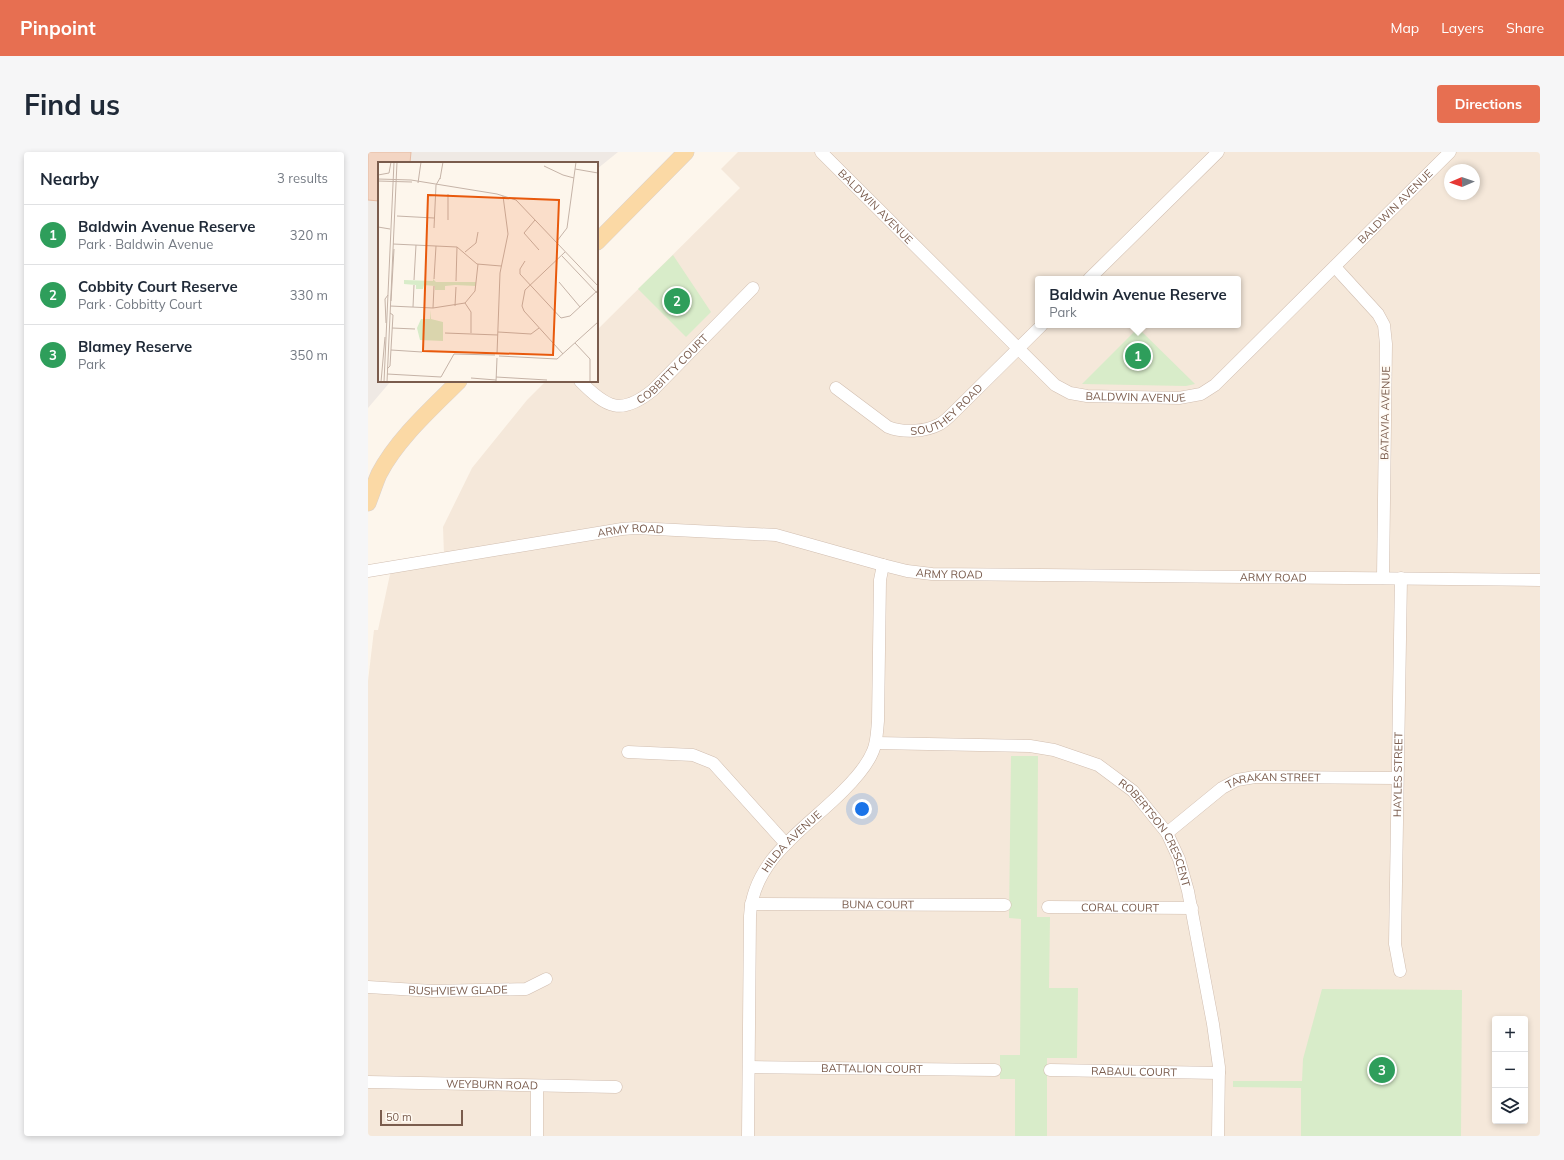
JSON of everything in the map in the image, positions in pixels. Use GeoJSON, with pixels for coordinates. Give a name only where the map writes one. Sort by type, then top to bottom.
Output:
{"type":"FeatureCollection","features":[{"type":"Feature","properties":{"kind":"main road"},"geometry":{"type":"LineString","coordinates":[[598,241],[682,153]]}},
{"type":"Feature","properties":{"kind":"main road"},"geometry":{"type":"LineString","coordinates":[[368,503],[380,473],[395,451],[419,420],[458,382]]}},
{"type":"Feature","properties":{"kind":"street","name":"BALDWIN AVENUE"},"geometry":{"type":"LineString","coordinates":[[821,152],[1055,385],[1070,393],[1087,396],[1179,398],[1201,394],[1215,385],[1241,361],[1450,152]]}},
{"type":"Feature","properties":{"kind":"street"},"geometry":{"type":"LineString","coordinates":[[1092,276],[1218,152]]}},
{"type":"Feature","properties":{"kind":"street","name":"BATAVIA AVENUE"},"geometry":{"type":"LineString","coordinates":[[1335,267],[1378,314],[1384,325],[1386,344],[1383,578]]}},
{"type":"Feature","properties":{"kind":"street","name":"COBBITTY COURT"},"geometry":{"type":"LineString","coordinates":[[581,382],[597,398],[610,404],[625,406],[639,401],[653,390],[753,288]]}},
{"type":"Feature","properties":{"kind":"street","name":"SOUTHEY ROAD"},"geometry":{"type":"LineString","coordinates":[[836,388],[888,426],[904,431],[920,430],[939,424],[954,412],[1039,328]]}},
{"type":"Feature","properties":{"kind":"street","name":"ARMY ROAD"},"geometry":{"type":"LineString","coordinates":[[368,571],[622,529],[636,528],[776,535],[883,565],[932,574],[1540,580]]}},
{"type":"Feature","properties":{"kind":"street","name":"HILDA AVENUE"},"geometry":{"type":"LineString","coordinates":[[748,1136],[751,904],[760,875],[774,855],[858,776],[873,752],[876,743],[880,580],[883,565]]}},
{"type":"Feature","properties":{"kind":"street","name":"HAYLES STREET"},"geometry":{"type":"LineString","coordinates":[[1400,971],[1395,944],[1396,778],[1401,578]]}},
{"type":"Feature","properties":{"kind":"street","name":"ROBERTSON CRESCENT"},"geometry":{"type":"LineString","coordinates":[[876,743],[1030,746],[1054,750],[1076,756],[1098,765],[1133,791],[1167,833],[1179,859],[1192,908],[1213,1024],[1219,1073],[1218,1136]]}},
{"type":"Feature","properties":{"kind":"street"},"geometry":{"type":"LineString","coordinates":[[628,752],[693,755],[713,763],[786,844]]}},
{"type":"Feature","properties":{"kind":"street","name":"TARAKAN STREET"},"geometry":{"type":"LineString","coordinates":[[1167,833],[1222,788],[1237,780],[1254,777],[1396,778]]}},
{"type":"Feature","properties":{"kind":"street","name":"BUNA COURT"},"geometry":{"type":"LineString","coordinates":[[751,904],[1006,905]]}},
{"type":"Feature","properties":{"kind":"street","name":"CORAL COURT"},"geometry":{"type":"LineString","coordinates":[[1048,907],[1192,908]]}},
{"type":"Feature","properties":{"kind":"street","name":"BUSHVIEW GLADE"},"geometry":{"type":"LineString","coordinates":[[368,987],[433,991],[526,989],[546,979]]}},
{"type":"Feature","properties":{"kind":"street","name":"BATTALION COURT"},"geometry":{"type":"LineString","coordinates":[[749,1067],[995,1070]]}},
{"type":"Feature","properties":{"kind":"street","name":"RABAUL COURT"},"geometry":{"type":"LineString","coordinates":[[1050,1070],[1219,1073]]}},
{"type":"Feature","properties":{"kind":"street","name":"WEYBURN ROAD"},"geometry":{"type":"LineString","coordinates":[[368,1082],[537,1086],[616,1086]]}},
{"type":"Feature","properties":{"kind":"street"},"geometry":{"type":"LineString","coordinates":[[537,1086],[537,1136]]}},
{"type":"Feature","properties":{"kind":"shaded area"},"geometry":{"type":"Polygon","coordinates":[[[368,152],[618,152],[598,168],[598,162],[378,162],[378,382],[390,382],[368,408],[368,152]]]}},
{"type":"Feature","properties":{"kind":"shaded area"},"geometry":{"type":"Polygon","coordinates":[[[738,152],[1540,152],[1540,1136],[368,1136],[368,681],[374,630],[378,630],[392,565],[444,555],[443,527],[472,468],[527,400],[545,382],[598,382],[598,329],[740,188],[721,169],[738,152]]]}},
{"type":"Feature","properties":{"kind":"green space"},"geometry":{"type":"Polygon","coordinates":[[[673,255],[711,312],[686,337],[638,289],[673,255]]]}},
{"type":"Feature","properties":{"kind":"green space"},"geometry":{"type":"Polygon","coordinates":[[[1138,328],[1195,384],[1186,386],[1082,384],[1138,328]]]}},
{"type":"Feature","properties":{"kind":"green space"},"geometry":{"type":"Polygon","coordinates":[[[1011,756],[1038,756],[1037,917],[1050,917],[1049,988],[1078,988],[1077,1058],[1047,1058],[1047,1136],[1015,1136],[1015,1079],[1000,1079],[1000,1055],[1020,1055],[1021,919],[1009,918],[1011,756]]]}},
{"type":"Feature","properties":{"kind":"green space"},"geometry":{"type":"Polygon","coordinates":[[[1322,989],[1462,990],[1461,1136],[1301,1136],[1301,1088],[1233,1087],[1233,1081],[1302,1081],[1303,1059],[1322,989]]]}},
{"type":"Feature","properties":{"kind":"building"},"geometry":{"type":"Polygon","coordinates":[[[368,152],[411,152],[410,162],[378,162],[378,201],[368,200],[368,152]]]}},
{"type":"Feature","properties":{"kind":"place","name":"Cobbity Court Reserve"},"geometry":{"type":"Point","coordinates":[677,301]}},
{"type":"Feature","properties":{"kind":"place","name":"Baldwin Avenue Reserve"},"geometry":{"type":"Point","coordinates":[1138,356]}},
{"type":"Feature","properties":{"kind":"place","name":"Blamey Reserve"},"geometry":{"type":"Point","coordinates":[1382,1070]}}]}
